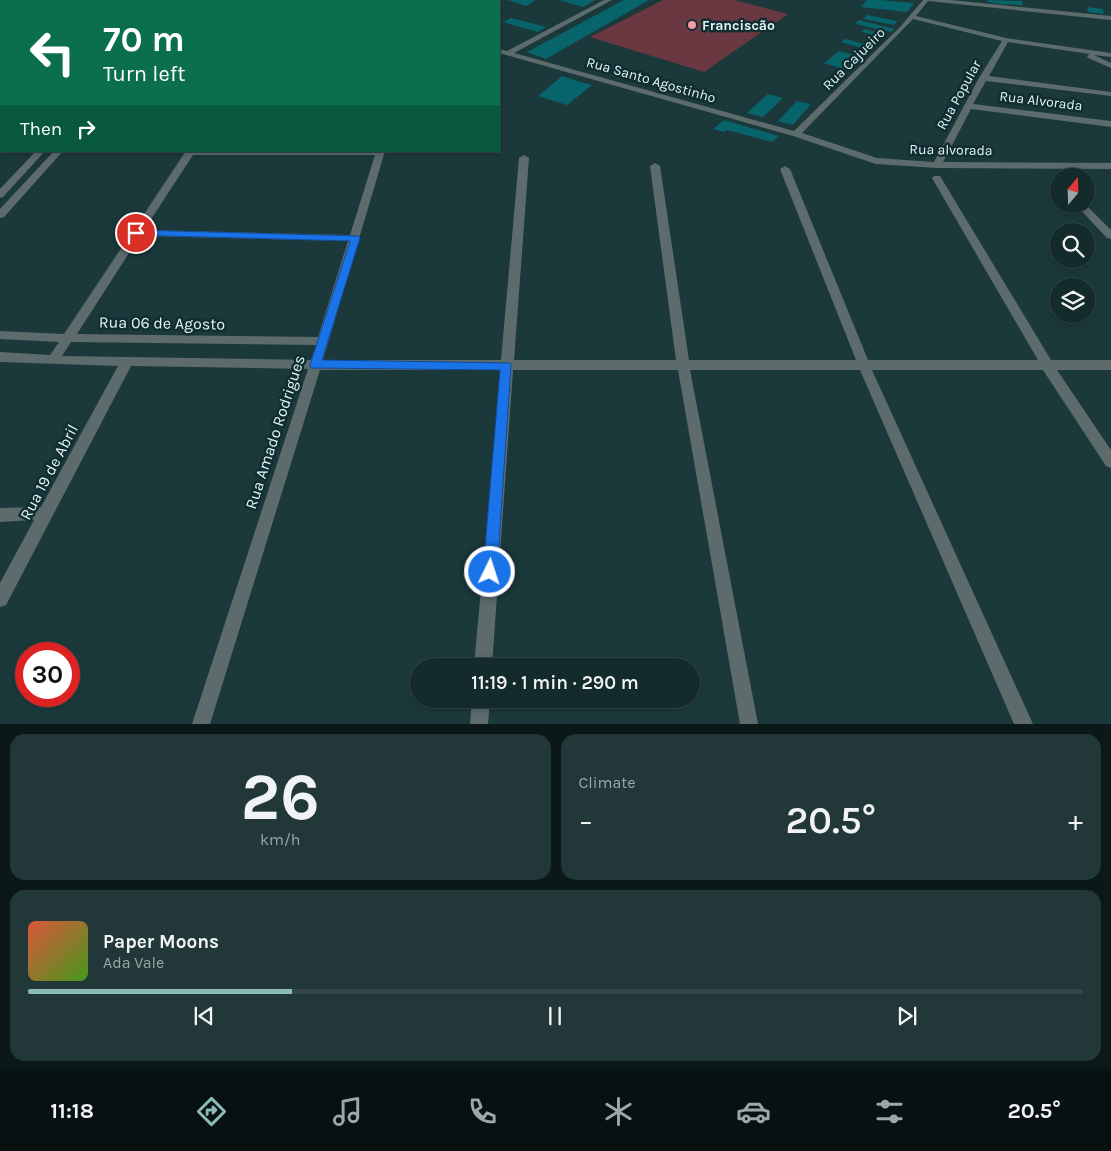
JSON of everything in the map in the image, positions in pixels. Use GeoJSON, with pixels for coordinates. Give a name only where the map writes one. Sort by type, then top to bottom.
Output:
{"type":"FeatureCollection","features":[{"type":"Feature","properties":{"kind":"street"},"geometry":{"type":"LineString","coordinates":[[509,53],[609,0]]}},
{"type":"Feature","properties":{"kind":"street","name":"Rua Cajueiro"},"geometry":{"type":"LineString","coordinates":[[796,134],[872,59],[926,0]]}},
{"type":"Feature","properties":{"kind":"street"},"geometry":{"type":"LineString","coordinates":[[931,0],[1111,18]]}},
{"type":"Feature","properties":{"kind":"street"},"geometry":{"type":"LineString","coordinates":[[912,17],[1006,40],[1111,55]]}},
{"type":"Feature","properties":{"kind":"street","name":"Rua Popular"},"geometry":{"type":"LineString","coordinates":[[937,165],[983,78],[1006,40]]}},
{"type":"Feature","properties":{"kind":"street","name":"Rua Santo Agostinho"},"geometry":{"type":"LineString","coordinates":[[500,51],[796,134]]}},
{"type":"Feature","properties":{"kind":"street"},"geometry":{"type":"LineString","coordinates":[[1081,52],[1111,66]]}},
{"type":"Feature","properties":{"kind":"street"},"geometry":{"type":"LineString","coordinates":[[983,78],[1111,94]]}},
{"type":"Feature","properties":{"kind":"street","name":"Rua Alvorada"},"geometry":{"type":"LineString","coordinates":[[968,106],[1111,124]]}},
{"type":"Feature","properties":{"kind":"street","name":"Rua alvorada"},"geometry":{"type":"LineString","coordinates":[[796,134],[876,161],[937,165],[1111,166]]}},
{"type":"Feature","properties":{"kind":"street"},"geometry":{"type":"LineString","coordinates":[[0,195],[40,152]]}},
{"type":"Feature","properties":{"kind":"street"},"geometry":{"type":"LineString","coordinates":[[0,215],[58,152]]}},
{"type":"Feature","properties":{"kind":"street"},"geometry":{"type":"LineString","coordinates":[[53,360],[191,152]]}},
{"type":"Feature","properties":{"kind":"street","name":"Rua Amado Rodrigues"},"geometry":{"type":"LineString","coordinates":[[201,724],[323,341],[381,152]]}},
{"type":"Feature","properties":{"kind":"street"},"geometry":{"type":"LineString","coordinates":[[484,658],[524,158]]}},
{"type":"Feature","properties":{"kind":"street"},"geometry":{"type":"LineString","coordinates":[[655,166],[683,365],[749,724]]}},
{"type":"Feature","properties":{"kind":"street"},"geometry":{"type":"LineString","coordinates":[[785,169],[864,365],[1024,724]]}},
{"type":"Feature","properties":{"kind":"street"},"geometry":{"type":"LineString","coordinates":[[937,178],[1047,365],[1111,462]]}},
{"type":"Feature","properties":{"kind":"street"},"geometry":{"type":"LineString","coordinates":[[1089,213],[1111,236]]}},
{"type":"Feature","properties":{"kind":"street"},"geometry":{"type":"LineString","coordinates":[[136,233],[355,238]]}},
{"type":"Feature","properties":{"kind":"street","name":"Rua 06 de Agosto"},"geometry":{"type":"LineString","coordinates":[[0,335],[68,338],[323,341]]}},
{"type":"Feature","properties":{"kind":"street"},"geometry":{"type":"LineString","coordinates":[[0,357],[53,360],[315,365],[1111,365]]}},
{"type":"Feature","properties":{"kind":"street","name":"Rua 19 de Abril"},"geometry":{"type":"LineString","coordinates":[[0,599],[127,361]]}},
{"type":"Feature","properties":{"kind":"street"},"geometry":{"type":"LineString","coordinates":[[0,515],[47,513]]}},
{"type":"Feature","properties":{"kind":"street"},"geometry":{"type":"LineString","coordinates":[[479,724],[480,708]]}},
{"type":"Feature","properties":{"kind":"shaded area","name":"Franciscão"},"geometry":{"type":"Polygon","coordinates":[[[663,0],[734,0],[788,14],[704,72],[590,37],[663,0]]]}},
{"type":"Feature","properties":{"kind":"building"},"geometry":{"type":"Polygon","coordinates":[[[508,0],[536,0],[526,6],[508,0]]]}},
{"type":"Feature","properties":{"kind":"building"},"geometry":{"type":"Polygon","coordinates":[[[559,0],[595,0],[583,7],[559,0]]]}},
{"type":"Feature","properties":{"kind":"building"},"geometry":{"type":"Polygon","coordinates":[[[624,0],[649,0],[546,59],[527,52],[624,0]]]}},
{"type":"Feature","properties":{"kind":"building"},"geometry":{"type":"Polygon","coordinates":[[[867,0],[914,3],[907,12],[861,7],[867,0]]]}},
{"type":"Feature","properties":{"kind":"building"},"geometry":{"type":"Polygon","coordinates":[[[988,0],[1022,1],[1023,5],[1000,4],[987,2],[988,0]]]}},
{"type":"Feature","properties":{"kind":"building"},"geometry":{"type":"Polygon","coordinates":[[[1087,7],[1103,9],[1104,14],[1088,12],[1087,7]]]}},
{"type":"Feature","properties":{"kind":"building"},"geometry":{"type":"Polygon","coordinates":[[[867,15],[897,21],[894,25],[864,19],[867,15]]]}},
{"type":"Feature","properties":{"kind":"building"},"geometry":{"type":"Polygon","coordinates":[[[511,18],[546,27],[538,32],[503,22],[511,18]]]}},
{"type":"Feature","properties":{"kind":"building"},"geometry":{"type":"Polygon","coordinates":[[[859,20],[894,29],[891,32],[855,24],[859,20]]]}},
{"type":"Feature","properties":{"kind":"building"},"geometry":{"type":"Polygon","coordinates":[[[864,29],[887,35],[885,38],[861,32],[864,29]]]}},
{"type":"Feature","properties":{"kind":"building"},"geometry":{"type":"Polygon","coordinates":[[[845,39],[876,47],[872,51],[841,42],[845,39]]]}},
{"type":"Feature","properties":{"kind":"building"},"geometry":{"type":"Polygon","coordinates":[[[839,51],[854,55],[848,60],[859,63],[850,71],[824,63],[839,51]]]}},
{"type":"Feature","properties":{"kind":"building"},"geometry":{"type":"Polygon","coordinates":[[[562,76],[592,85],[567,105],[538,96],[562,76]]]}},
{"type":"Feature","properties":{"kind":"building"},"geometry":{"type":"Polygon","coordinates":[[[768,94],[783,98],[763,117],[747,113],[768,94]]]}},
{"type":"Feature","properties":{"kind":"building"},"geometry":{"type":"Polygon","coordinates":[[[797,101],[811,104],[793,125],[778,121],[797,101]]]}},
{"type":"Feature","properties":{"kind":"building"},"geometry":{"type":"Polygon","coordinates":[[[724,120],[779,136],[772,142],[727,130],[724,132],[713,129],[724,120]]]}},
{"type":"Feature","properties":{"kind":"place","name":"Franciscão"},"geometry":{"type":"Point","coordinates":[692,25]}},
{"type":"Feature","properties":{"kind":"route"},"geometry":{"type":"LineString","coordinates":[[136,233],[355,238],[315,365],[506,366],[490,572]]}}]}
